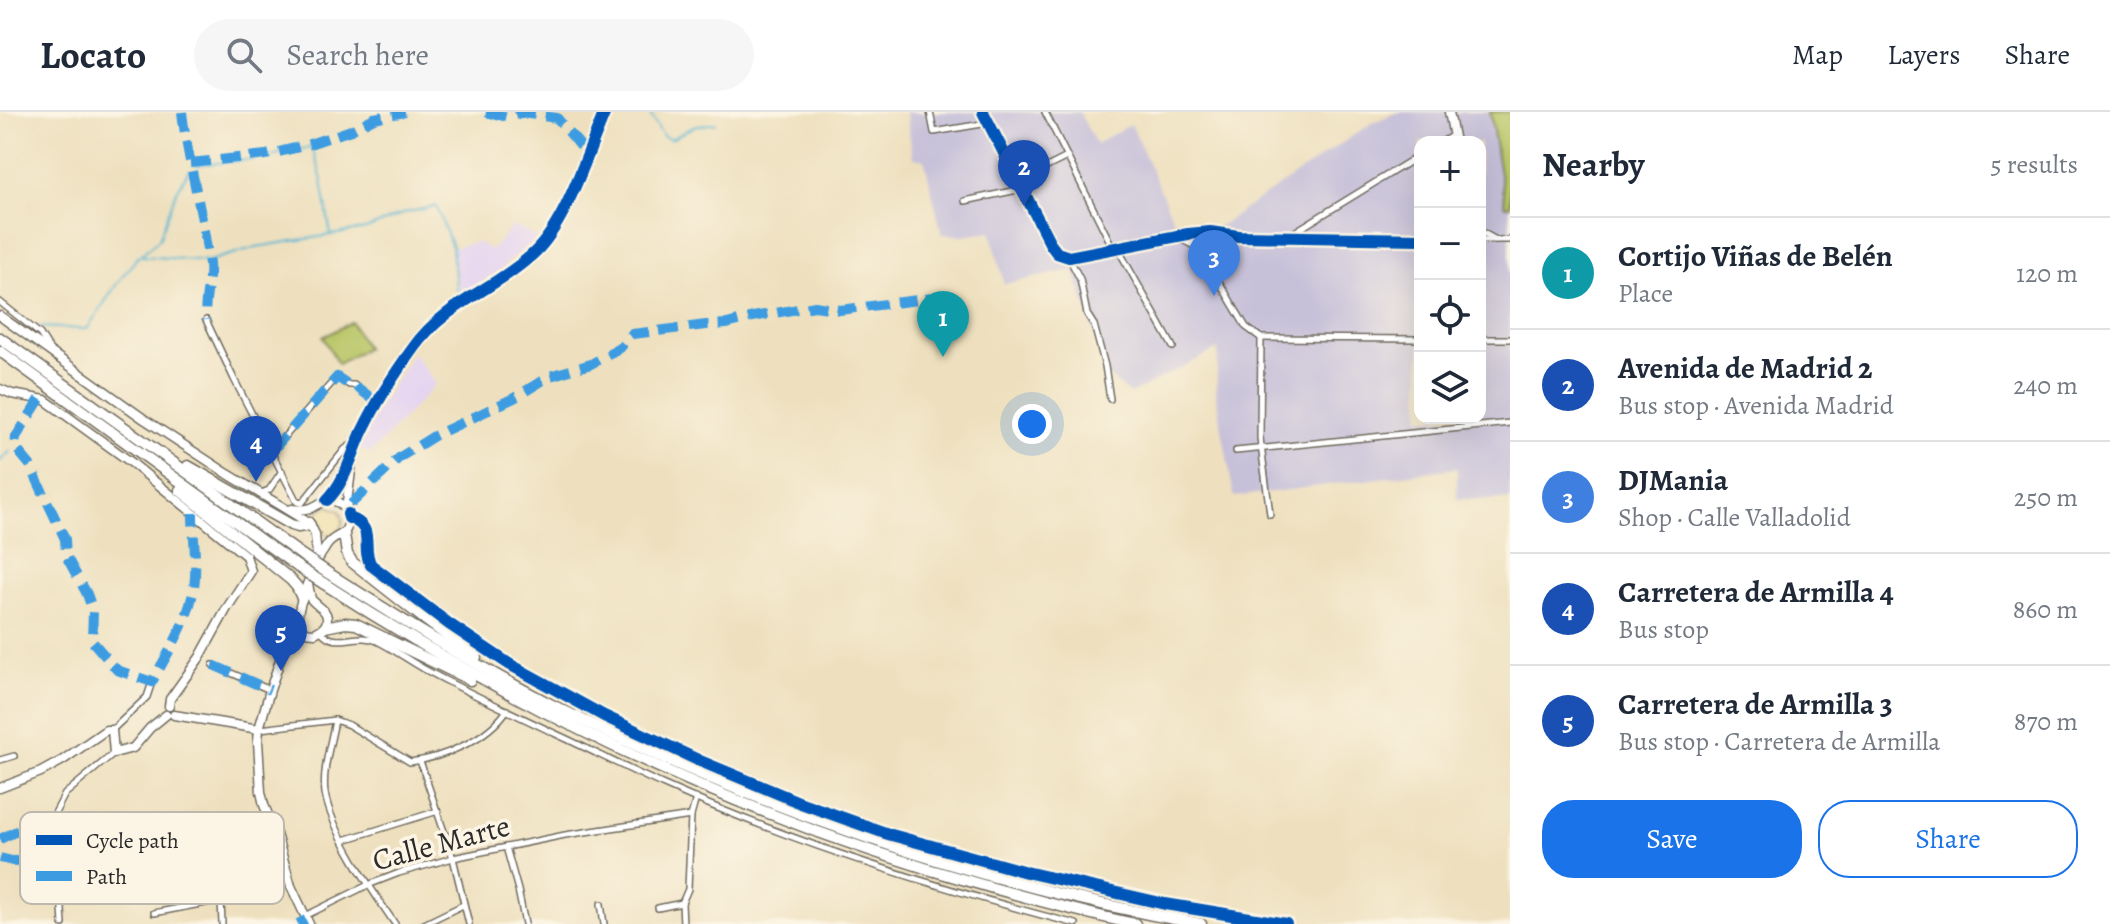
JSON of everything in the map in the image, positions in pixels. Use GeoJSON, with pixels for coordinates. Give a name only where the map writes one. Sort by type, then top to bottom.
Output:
{"type":"FeatureCollection","features":[{"type":"Feature","properties":{"kind":"highway"},"geometry":{"type":"LineString","coordinates":[[0,338],[158,452],[300,561]]}},
{"type":"Feature","properties":{"kind":"highway"},"geometry":{"type":"LineString","coordinates":[[0,351],[147,458],[430,650],[523,701],[637,758],[829,837],[918,867],[1135,924]]}},
{"type":"Feature","properties":{"kind":"highway"},"geometry":{"type":"LineString","coordinates":[[158,452],[173,457],[291,525],[311,527]]}},
{"type":"Feature","properties":{"kind":"highway"},"geometry":{"type":"LineString","coordinates":[[147,458],[157,472],[291,580],[297,587],[300,608]]}},
{"type":"Feature","properties":{"kind":"highway"},"geometry":{"type":"LineString","coordinates":[[344,534],[347,554],[352,562],[485,662],[499,676]]}},
{"type":"Feature","properties":{"kind":"highway"},"geometry":{"type":"LineString","coordinates":[[326,578],[548,703],[681,766],[858,835],[921,856],[1096,904],[1201,924]]}},
{"type":"Feature","properties":{"kind":"highway"},"geometry":{"type":"LineString","coordinates":[[323,629],[345,623],[356,624],[504,697],[523,701]]}},
{"type":"Feature","properties":{"kind":"street"},"geometry":{"type":"LineString","coordinates":[[286,509],[314,507],[337,490],[378,403],[416,343],[435,323],[525,260],[548,237],[560,217],[605,112]]}},
{"type":"Feature","properties":{"kind":"street"},"geometry":{"type":"LineString","coordinates":[[930,112],[934,132],[988,123]]}},
{"type":"Feature","properties":{"kind":"street"},"geometry":{"type":"LineString","coordinates":[[983,112],[1057,253],[1069,257],[1177,236],[1202,238]]}},
{"type":"Feature","properties":{"kind":"street"},"geometry":{"type":"LineString","coordinates":[[1045,112],[1115,248],[1173,347]]}},
{"type":"Feature","properties":{"kind":"street"},"geometry":{"type":"LineString","coordinates":[[1449,112],[1454,136]]}},
{"type":"Feature","properties":{"kind":"street"},"geometry":{"type":"LineString","coordinates":[[965,201],[1020,185],[1068,157]]}},
{"type":"Feature","properties":{"kind":"street"},"geometry":{"type":"LineString","coordinates":[[1286,236],[1414,159]]}},
{"type":"Feature","properties":{"kind":"street"},"geometry":{"type":"LineString","coordinates":[[1194,245],[1193,238],[1202,238],[1210,232],[1223,235],[1414,239]]}},
{"type":"Feature","properties":{"kind":"street"},"geometry":{"type":"LineString","coordinates":[[1486,234],[1497,240]]}},
{"type":"Feature","properties":{"kind":"street"},"geometry":{"type":"LineString","coordinates":[[1177,236],[1194,245],[1246,327],[1261,338],[1414,339]]}},
{"type":"Feature","properties":{"kind":"street"},"geometry":{"type":"LineString","coordinates":[[1202,238],[1208,263]]}},
{"type":"Feature","properties":{"kind":"street"},"geometry":{"type":"LineString","coordinates":[[1486,240],[1510,240]]}},
{"type":"Feature","properties":{"kind":"street"},"geometry":{"type":"LineString","coordinates":[[1069,257],[1080,279],[1087,314],[1094,325],[1110,399]]}},
{"type":"Feature","properties":{"kind":"street"},"geometry":{"type":"LineString","coordinates":[[0,302],[40,334],[52,355]]}},
{"type":"Feature","properties":{"kind":"street"},"geometry":{"type":"LineString","coordinates":[[0,316],[144,419],[286,509],[322,539],[332,540]]}},
{"type":"Feature","properties":{"kind":"street"},"geometry":{"type":"LineString","coordinates":[[206,320],[297,502],[302,503],[345,449],[359,439]]}},
{"type":"Feature","properties":{"kind":"street"},"geometry":{"type":"LineString","coordinates":[[38,345],[40,334]]}},
{"type":"Feature","properties":{"kind":"street"},"geometry":{"type":"LineString","coordinates":[[1261,338],[1260,448],[1270,514]]}},
{"type":"Feature","properties":{"kind":"street"},"geometry":{"type":"LineString","coordinates":[[1486,339],[1510,339]]}},
{"type":"Feature","properties":{"kind":"street"},"geometry":{"type":"LineString","coordinates":[[272,451],[337,377],[378,403]]}},
{"type":"Feature","properties":{"kind":"street"},"geometry":{"type":"LineString","coordinates":[[0,389],[45,400],[132,463],[246,556],[251,571],[200,657],[170,699],[170,712]]}},
{"type":"Feature","properties":{"kind":"street"},"geometry":{"type":"LineString","coordinates":[[1236,451],[1510,423]]}},
{"type":"Feature","properties":{"kind":"street"},"geometry":{"type":"LineString","coordinates":[[268,812],[261,792],[259,729],[292,624],[317,559],[332,540],[347,529],[354,451]]}},
{"type":"Feature","properties":{"kind":"street"},"geometry":{"type":"LineString","coordinates":[[275,502],[274,492],[282,471]]}},
{"type":"Feature","properties":{"kind":"street"},"geometry":{"type":"LineString","coordinates":[[260,493],[269,490],[277,481]]}},
{"type":"Feature","properties":{"kind":"street"},"geometry":{"type":"LineString","coordinates":[[327,500],[339,503],[365,531],[367,560],[378,573],[449,624],[523,672],[604,716],[700,761],[801,803],[888,834],[1026,872],[1165,904],[1286,924]]}},
{"type":"Feature","properties":{"kind":"street"},"geometry":{"type":"LineString","coordinates":[[314,507],[309,518],[317,559]]}},
{"type":"Feature","properties":{"kind":"street"},"geometry":{"type":"LineString","coordinates":[[285,647],[292,639],[306,632],[315,633],[323,629],[328,619],[323,608],[315,604],[309,594],[308,584]]}},
{"type":"Feature","properties":{"kind":"street"},"geometry":{"type":"LineString","coordinates":[[300,608],[315,604]]}},
{"type":"Feature","properties":{"kind":"street"},"geometry":{"type":"LineString","coordinates":[[300,608],[299,625],[306,632]]}},
{"type":"Feature","properties":{"kind":"street"},"geometry":{"type":"LineString","coordinates":[[323,629],[325,636],[334,641],[361,637],[374,640],[424,669],[649,778],[795,838],[996,903],[1076,924]]}},
{"type":"Feature","properties":{"kind":"street"},"geometry":{"type":"LineString","coordinates":[[213,665],[270,690]]}},
{"type":"Feature","properties":{"kind":"street"},"geometry":{"type":"LineString","coordinates":[[0,788],[63,760],[106,730],[112,730],[147,697],[152,682]]}},
{"type":"Feature","properties":{"kind":"street"},"geometry":{"type":"LineString","coordinates":[[170,712],[186,719],[259,729],[335,720],[349,725],[410,762],[474,742],[497,724],[507,710]]}},
{"type":"Feature","properties":{"kind":"street"},"geometry":{"type":"LineString","coordinates":[[56,812],[65,794],[114,753],[133,748],[150,728],[170,712]]}},
{"type":"Feature","properties":{"kind":"street"},"geometry":{"type":"LineString","coordinates":[[335,720],[325,779],[329,808],[368,885],[395,924]]}},
{"type":"Feature","properties":{"kind":"street"},"geometry":{"type":"LineString","coordinates":[[112,730],[114,753]]}},
{"type":"Feature","properties":{"kind":"street"},"geometry":{"type":"LineString","coordinates":[[0,760],[14,756]]}},
{"type":"Feature","properties":{"kind":"street"},"geometry":{"type":"LineString","coordinates":[[420,761],[453,858],[469,924]]}},
{"type":"Feature","properties":{"kind":"street"},"geometry":{"type":"LineString","coordinates":[[683,924],[682,903],[688,889],[691,816],[696,798]]}},
{"type":"Feature","properties":{"kind":"street"},"geometry":{"type":"LineString","coordinates":[[344,840],[438,811]]}},
{"type":"Feature","properties":{"kind":"street","name":"Calle Marte"},"geometry":{"type":"LineString","coordinates":[[304,921],[368,885],[453,858],[691,816]]}},
{"type":"Feature","properties":{"kind":"street"},"geometry":{"type":"LineString","coordinates":[[506,847],[525,924]]}},
{"type":"Feature","properties":{"kind":"street"},"geometry":{"type":"LineString","coordinates":[[284,862],[304,921]]}},
{"type":"Feature","properties":{"kind":"street"},"geometry":{"type":"LineString","coordinates":[[658,908],[682,903]]}},
{"type":"Feature","properties":{"kind":"street"},"geometry":{"type":"LineString","coordinates":[[62,904],[63,924]]}},
{"type":"Feature","properties":{"kind":"street"},"geometry":{"type":"LineString","coordinates":[[154,913],[200,904]]}},
{"type":"Feature","properties":{"kind":"street"},"geometry":{"type":"LineString","coordinates":[[221,904],[222,924]]}},
{"type":"Feature","properties":{"kind":"street"},"geometry":{"type":"LineString","coordinates":[[424,924],[463,904]]}},
{"type":"Feature","properties":{"kind":"street"},"geometry":{"type":"LineString","coordinates":[[601,904],[604,924]]}},
{"type":"Feature","properties":{"kind":"shaded area"},"geometry":{"type":"Polygon","coordinates":[[[906,112],[1079,112],[1096,144],[1131,124],[1177,228],[1217,228],[1373,122],[1398,112],[1490,112],[1505,206],[1510,206],[1510,500],[1457,499],[1457,468],[1234,497],[1216,396],[1218,349],[1130,394],[1108,376],[1074,270],[1004,284],[991,231],[964,236],[942,234],[924,159],[913,158],[906,112]]]}},
{"type":"Feature","properties":{"kind":"shaded area"},"geometry":{"type":"Polygon","coordinates":[[[513,226],[537,237],[534,242],[502,269],[459,293],[453,248],[477,242],[491,250],[513,226]]]}},
{"type":"Feature","properties":{"kind":"shaded area"},"geometry":{"type":"Polygon","coordinates":[[[413,353],[436,384],[370,454],[359,448],[413,353]]]}},
{"type":"Feature","properties":{"kind":"green space"},"geometry":{"type":"Polygon","coordinates":[[[1490,112],[1510,112],[1510,206],[1505,206],[1490,112]]]}},
{"type":"Feature","properties":{"kind":"green space"},"geometry":{"type":"Polygon","coordinates":[[[351,322],[366,348],[338,364],[323,337],[351,322]]]}},
{"type":"Feature","properties":{"kind":"sand"},"geometry":{"type":"Polygon","coordinates":[[[328,506],[340,511],[343,519],[341,528],[333,534],[321,532],[315,522],[319,510],[328,506]]]}},
{"type":"Feature","properties":{"kind":"waterway"},"geometry":{"type":"LineString","coordinates":[[556,112],[580,112]]}},
{"type":"Feature","properties":{"kind":"waterway"},"geometry":{"type":"LineString","coordinates":[[649,112],[663,136],[671,139],[695,126],[716,123]]}},
{"type":"Feature","properties":{"kind":"waterway"},"geometry":{"type":"LineString","coordinates":[[193,165],[258,159],[311,147],[321,179],[331,235],[366,229],[405,213],[436,206],[452,247],[457,296]]}},
{"type":"Feature","properties":{"kind":"waterway"},"geometry":{"type":"LineString","coordinates":[[38,327],[87,329],[137,258],[159,239],[176,192],[189,170]]}},
{"type":"Feature","properties":{"kind":"waterway"},"geometry":{"type":"LineString","coordinates":[[142,256],[209,261],[256,247],[331,235]]}},
{"type":"Feature","properties":{"kind":"waterway"},"geometry":{"type":"LineString","coordinates":[[0,461],[11,451]]}},
{"type":"Feature","properties":{"kind":"marked path"},"geometry":{"type":"LineString","coordinates":[[182,112],[209,264],[206,320]]}},
{"type":"Feature","properties":{"kind":"marked path"},"geometry":{"type":"LineString","coordinates":[[190,163],[266,155],[351,130],[374,118],[405,112]]}},
{"type":"Feature","properties":{"kind":"marked path"},"geometry":{"type":"LineString","coordinates":[[486,112],[508,117],[521,113],[557,118],[587,152]]}},
{"type":"Feature","properties":{"kind":"marked path"},"geometry":{"type":"LineString","coordinates":[[351,504],[400,457],[434,436],[514,398],[550,376],[591,364],[621,347],[632,334],[727,324],[815,306],[840,310],[948,296]]}},
{"type":"Feature","properties":{"kind":"marked path"},"geometry":{"type":"LineString","coordinates":[[272,451],[337,377],[378,403]]}},
{"type":"Feature","properties":{"kind":"marked path"},"geometry":{"type":"LineString","coordinates":[[40,399],[16,437],[15,447],[30,465],[65,539],[66,556],[87,594],[93,611],[92,641],[117,670],[152,682],[180,631],[190,605],[195,577],[193,513]]}},
{"type":"Feature","properties":{"kind":"marked path"},"geometry":{"type":"LineString","coordinates":[[213,665],[270,690]]}},
{"type":"Feature","properties":{"kind":"marked path"},"geometry":{"type":"LineString","coordinates":[[0,839],[20,829]]}},
{"type":"Feature","properties":{"kind":"marked path"},"geometry":{"type":"LineString","coordinates":[[0,858],[20,861]]}},
{"type":"Feature","properties":{"kind":"marked path"},"geometry":{"type":"LineString","coordinates":[[298,924],[306,920]]}},
{"type":"Feature","properties":{"kind":"cycle path"},"geometry":{"type":"LineString","coordinates":[[327,500],[343,476],[380,398],[426,332],[455,308],[519,265],[546,240],[575,187],[605,112]]}},
{"type":"Feature","properties":{"kind":"cycle path"},"geometry":{"type":"LineString","coordinates":[[983,112],[1051,245],[1057,253],[1069,257],[1210,232],[1239,236],[1414,239]]}},
{"type":"Feature","properties":{"kind":"cycle path"},"geometry":{"type":"LineString","coordinates":[[348,514],[363,527],[371,565],[449,624],[509,664],[604,716],[700,761],[801,803],[888,834],[1026,872],[1165,904],[1286,924]]}},
{"type":"Feature","properties":{"kind":"place","name":"Avenida de Madrid 2"},"geometry":{"type":"Point","coordinates":[1024,206]}},
{"type":"Feature","properties":{"kind":"place","name":"DJMania"},"geometry":{"type":"Point","coordinates":[1214,296]}},
{"type":"Feature","properties":{"kind":"place","name":"Cortijo Viñas de Belén"},"geometry":{"type":"Point","coordinates":[943,357]}},
{"type":"Feature","properties":{"kind":"place","name":"Carretera de Armilla 4"},"geometry":{"type":"Point","coordinates":[256,482]}},
{"type":"Feature","properties":{"kind":"place","name":"Carretera de Armilla 3"},"geometry":{"type":"Point","coordinates":[281,671]}}]}
